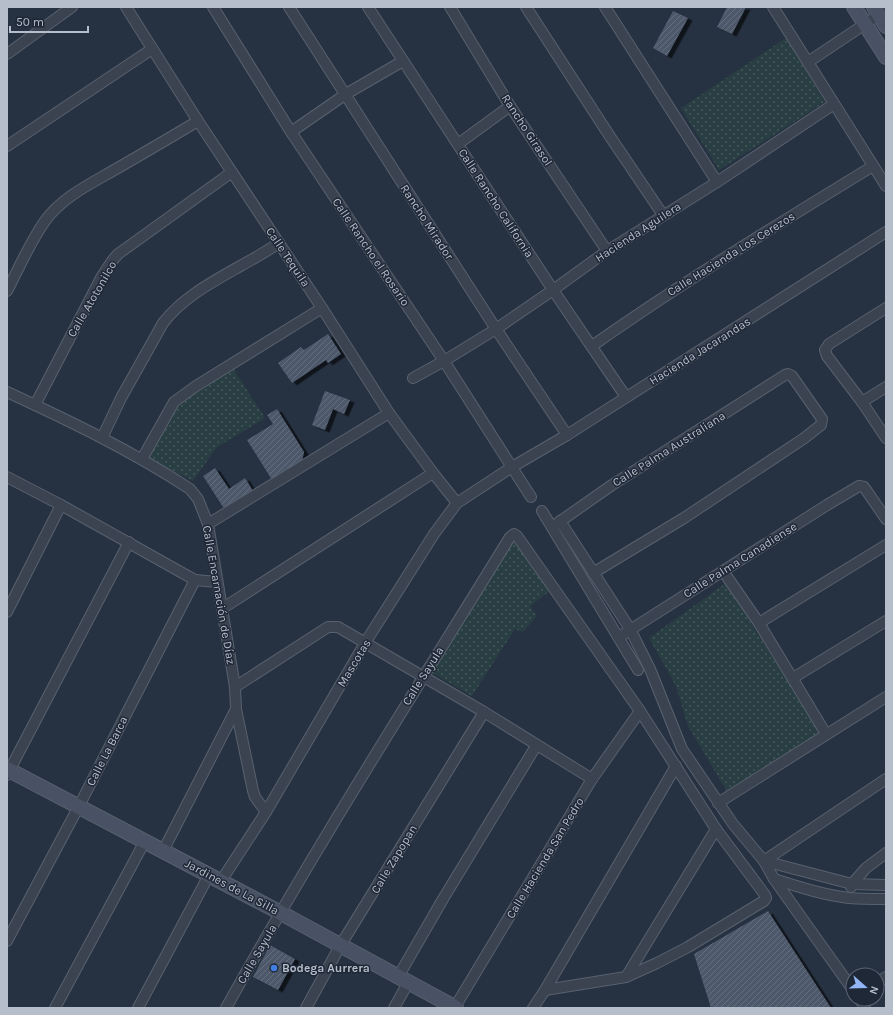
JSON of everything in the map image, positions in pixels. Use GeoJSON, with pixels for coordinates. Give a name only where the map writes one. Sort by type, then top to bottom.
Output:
{"type":"FeatureCollection","features":[{"type":"Feature","properties":{"kind":"street"},"geometry":{"type":"LineString","coordinates":[[7,54],[72,7]]}},
{"type":"Feature","properties":{"kind":"street","name":"Calle Tequila"},"geometry":{"type":"LineString","coordinates":[[126,7],[198,121],[322,308],[389,413],[433,474],[457,503]]}},
{"type":"Feature","properties":{"kind":"street","name":"Calle Rancho el Rosario"},"geometry":{"type":"LineString","coordinates":[[213,7],[291,132],[444,361],[531,497]]}},
{"type":"Feature","properties":{"kind":"street","name":"Rancho Mirador"},"geometry":{"type":"LineString","coordinates":[[289,7],[496,328],[567,435]]}},
{"type":"Feature","properties":{"kind":"street","name":"Calle Rancho California"},"geometry":{"type":"LineString","coordinates":[[368,7],[553,290],[626,397]]}},
{"type":"Feature","properties":{"kind":"street","name":"Rancho Girasol"},"geometry":{"type":"LineString","coordinates":[[450,7],[510,106],[607,251]]}},
{"type":"Feature","properties":{"kind":"street"},"geometry":{"type":"LineString","coordinates":[[526,7],[663,215]]}},
{"type":"Feature","properties":{"kind":"street"},"geometry":{"type":"LineString","coordinates":[[605,7],[717,182]]}},
{"type":"Feature","properties":{"kind":"street"},"geometry":{"type":"LineString","coordinates":[[773,7],[886,186]]}},
{"type":"Feature","properties":{"kind":"street"},"geometry":{"type":"LineString","coordinates":[[854,7],[886,57]]}},
{"type":"Feature","properties":{"kind":"street"},"geometry":{"type":"LineString","coordinates":[[808,62],[881,15]]}},
{"type":"Feature","properties":{"kind":"street"},"geometry":{"type":"LineString","coordinates":[[7,146],[152,49]]}},
{"type":"Feature","properties":{"kind":"street"},"geometry":{"type":"LineString","coordinates":[[291,132],[346,94],[403,62]]}},
{"type":"Feature","properties":{"kind":"street","name":"Hacienda Aguilera"},"geometry":{"type":"LineString","coordinates":[[413,378],[444,361],[496,328],[553,290],[607,251],[717,182],[834,104]]}},
{"type":"Feature","properties":{"kind":"street"},"geometry":{"type":"LineString","coordinates":[[458,144],[510,106]]}},
{"type":"Feature","properties":{"kind":"street"},"geometry":{"type":"LineString","coordinates":[[7,291],[36,235],[45,220],[55,210],[69,198],[98,178],[198,121]]}},
{"type":"Feature","properties":{"kind":"street","name":"Calle Hacienda Los Cerezos"},"geometry":{"type":"LineString","coordinates":[[592,346],[722,259],[873,166]]}},
{"type":"Feature","properties":{"kind":"street","name":"Calle Atotonilco"},"geometry":{"type":"LineString","coordinates":[[36,405],[102,276],[112,261],[118,254],[232,172]]}},
{"type":"Feature","properties":{"kind":"street","name":"Hacienda Jacarandas"},"geometry":{"type":"LineString","coordinates":[[512,467],[567,435],[886,232]]}},
{"type":"Feature","properties":{"kind":"street"},"geometry":{"type":"LineString","coordinates":[[102,438],[121,398],[151,343],[170,314],[179,305],[214,282],[279,243]]}},
{"type":"Feature","properties":{"kind":"street"},"geometry":{"type":"LineString","coordinates":[[142,459],[174,402],[196,386],[322,308]]}},
{"type":"Feature","properties":{"kind":"street"},"geometry":{"type":"LineString","coordinates":[[886,308],[829,344],[825,350],[827,356],[862,402],[886,438]]}},
{"type":"Feature","properties":{"kind":"street","name":"Calle Palma Australiana"},"geometry":{"type":"LineString","coordinates":[[556,524],[612,485],[788,374],[792,376],[822,419],[822,423],[802,439],[690,514],[593,573]]}},
{"type":"Feature","properties":{"kind":"street"},"geometry":{"type":"LineString","coordinates":[[862,402],[886,387]]}},
{"type":"Feature","properties":{"kind":"street","name":"Calle Encarnación de Díaz"},"geometry":{"type":"LineString","coordinates":[[7,392],[36,405],[142,459],[190,489],[198,499],[208,524],[235,687],[236,709],[253,791],[259,803],[266,812]]}},
{"type":"Feature","properties":{"kind":"street"},"geometry":{"type":"LineString","coordinates":[[208,524],[389,413]]}},
{"type":"Feature","properties":{"kind":"street","name":"Mascotas"},"geometry":{"type":"LineString","coordinates":[[222,881],[266,812],[365,643],[434,534],[457,503],[512,467]]}},
{"type":"Feature","properties":{"kind":"street"},"geometry":{"type":"LineString","coordinates":[[223,608],[433,474]]}},
{"type":"Feature","properties":{"kind":"street"},"geometry":{"type":"LineString","coordinates":[[7,477],[129,542],[195,580],[217,582]]}},
{"type":"Feature","properties":{"kind":"street","name":"Calle Palma Canadiense"},"geometry":{"type":"LineString","coordinates":[[619,637],[859,486],[862,486],[886,519]]}},
{"type":"Feature","properties":{"kind":"street"},"geometry":{"type":"LineString","coordinates":[[7,612],[61,505]]}},
{"type":"Feature","properties":{"kind":"street"},"geometry":{"type":"LineString","coordinates":[[542,511],[556,524],[593,573],[630,630],[650,669],[682,749],[718,803],[764,861],[774,879],[845,979]]}},
{"type":"Feature","properties":{"kind":"street"},"geometry":{"type":"LineString","coordinates":[[556,524],[638,670]]}},
{"type":"Feature","properties":{"kind":"street","name":"Calle Sayula"},"geometry":{"type":"LineString","coordinates":[[226,1008],[422,677],[510,537],[516,535],[640,711]]}},
{"type":"Feature","properties":{"kind":"street"},"geometry":{"type":"LineString","coordinates":[[8,771],[129,542]]}},
{"type":"Feature","properties":{"kind":"street"},"geometry":{"type":"LineString","coordinates":[[759,623],[886,545]]}},
{"type":"Feature","properties":{"kind":"street"},"geometry":{"type":"LineString","coordinates":[[723,571],[759,623],[826,734]]}},
{"type":"Feature","properties":{"kind":"street","name":"Calle La Barca"},"geometry":{"type":"LineString","coordinates":[[7,941],[79,806],[195,580]]}},
{"type":"Feature","properties":{"kind":"street"},"geometry":{"type":"LineString","coordinates":[[793,678],[886,621]]}},
{"type":"Feature","properties":{"kind":"street"},"geometry":{"type":"LineString","coordinates":[[235,687],[328,627],[338,627],[484,712],[536,746],[592,779]]}},
{"type":"Feature","properties":{"kind":"street"},"geometry":{"type":"LineString","coordinates":[[718,803],[886,697]]}},
{"type":"Feature","properties":{"kind":"street"},"geometry":{"type":"LineString","coordinates":[[163,851],[236,709]]}},
{"type":"Feature","properties":{"kind":"street"},"geometry":{"type":"LineString","coordinates":[[545,990],[626,977],[658,964],[740,916],[764,901],[766,898],[716,830],[640,711]]}},
{"type":"Feature","properties":{"kind":"street","name":"Calle Hacienda San Pedro"},"geometry":{"type":"LineString","coordinates":[[455,1008],[592,779],[640,711]]}},
{"type":"Feature","properties":{"kind":"street","name":"Calle Zapopan"},"geometry":{"type":"LineString","coordinates":[[306,1008],[340,946],[484,712]]}},
{"type":"Feature","properties":{"kind":"street"},"geometry":{"type":"LineString","coordinates":[[394,1008],[403,980],[443,899],[536,746]]}},
{"type":"Feature","properties":{"kind":"street"},"geometry":{"type":"LineString","coordinates":[[533,1008],[676,766]]}},
{"type":"Feature","properties":{"kind":"street","name":"Jardines de La Silla"},"geometry":{"type":"LineString","coordinates":[[8,771],[79,806],[222,881],[455,1008]]}},
{"type":"Feature","properties":{"kind":"street"},"geometry":{"type":"LineString","coordinates":[[764,861],[886,779]]}},
{"type":"Feature","properties":{"kind":"street"},"geometry":{"type":"LineString","coordinates":[[626,977],[716,830]]}},
{"type":"Feature","properties":{"kind":"street"},"geometry":{"type":"LineString","coordinates":[[55,1008],[145,841]]}},
{"type":"Feature","properties":{"kind":"street"},"geometry":{"type":"LineString","coordinates":[[850,898],[852,884],[866,868],[886,853]]}},
{"type":"Feature","properties":{"kind":"street"},"geometry":{"type":"LineString","coordinates":[[764,861],[852,884],[886,886]]}},
{"type":"Feature","properties":{"kind":"street"},"geometry":{"type":"LineString","coordinates":[[138,1008],[208,875]]}},
{"type":"Feature","properties":{"kind":"street"},"geometry":{"type":"LineString","coordinates":[[774,879],[803,889],[850,898],[886,899]]}},
{"type":"Feature","properties":{"kind":"green space"},"geometry":{"type":"Polygon","coordinates":[[[786,38],[825,102],[719,170],[681,108],[786,38]]]}},
{"type":"Feature","properties":{"kind":"green space"},"geometry":{"type":"Polygon","coordinates":[[[233,368],[265,418],[216,448],[193,481],[148,458],[180,403],[233,368]]]}},
{"type":"Feature","properties":{"kind":"green space"},"geometry":{"type":"Polygon","coordinates":[[[516,540],[550,591],[530,606],[537,616],[523,632],[515,629],[472,696],[431,672],[513,542],[516,540]]]}},
{"type":"Feature","properties":{"kind":"green space"},"geometry":{"type":"Polygon","coordinates":[[[726,583],[820,733],[729,795],[688,726],[676,686],[649,638],[726,583]]]}},
{"type":"Feature","properties":{"kind":"building"},"geometry":{"type":"Polygon","coordinates":[[[727,7],[746,7],[732,34],[717,27],[727,7]]]}},
{"type":"Feature","properties":{"kind":"building"},"geometry":{"type":"Polygon","coordinates":[[[673,11],[688,18],[667,56],[653,48],[673,11]]]}},
{"type":"Feature","properties":{"kind":"building"},"geometry":{"type":"Polygon","coordinates":[[[328,334],[341,354],[328,363],[326,360],[292,383],[278,363],[301,347],[304,350],[328,334]]]}},
{"type":"Feature","properties":{"kind":"building"},"geometry":{"type":"Polygon","coordinates":[[[325,391],[350,400],[344,414],[333,409],[325,430],[312,425],[325,391]]]}},
{"type":"Feature","properties":{"kind":"building"},"geometry":{"type":"Polygon","coordinates":[[[277,409],[304,452],[302,461],[272,480],[247,440],[273,424],[267,415],[277,409]]]}},
{"type":"Feature","properties":{"kind":"building"},"geometry":{"type":"Polygon","coordinates":[[[215,468],[229,489],[245,478],[253,491],[225,510],[203,476],[215,468]]]}},
{"type":"Feature","properties":{"kind":"building"},"geometry":{"type":"Polygon","coordinates":[[[768,911],[831,1008],[711,1008],[694,954],[768,911]]]}},
{"type":"Feature","properties":{"kind":"building","name":"Bodega Aurrera"},"geometry":{"type":"Polygon","coordinates":[[[270,945],[295,959],[278,990],[253,977],[270,945]]]}},
{"type":"Feature","properties":{"kind":"place","name":"Bodega Aurrera"},"geometry":{"type":"Point","coordinates":[274,968]}}]}
